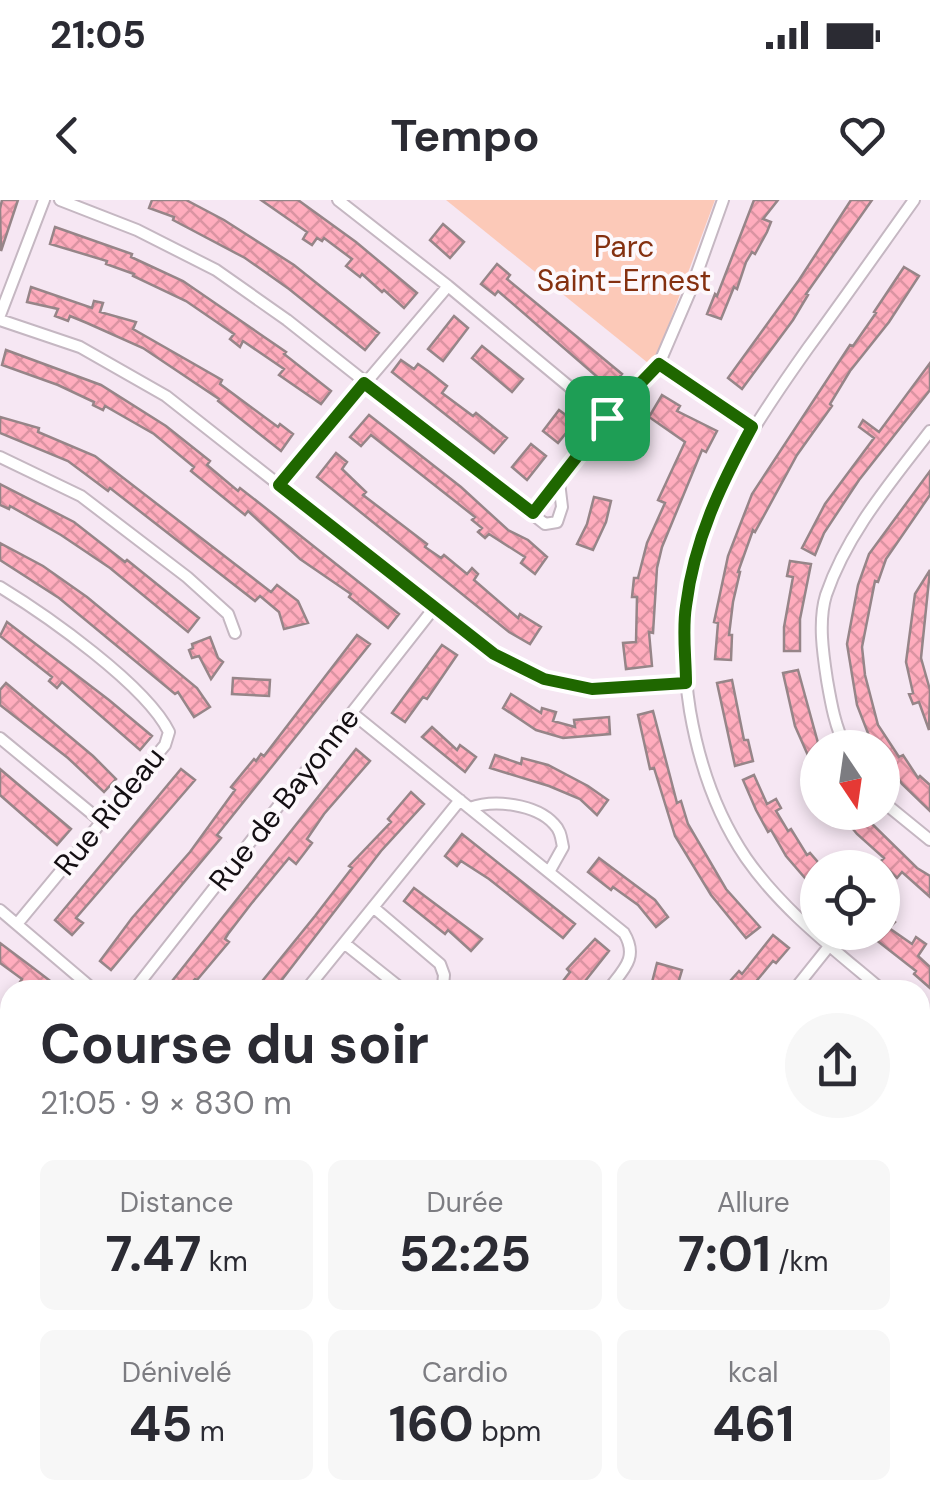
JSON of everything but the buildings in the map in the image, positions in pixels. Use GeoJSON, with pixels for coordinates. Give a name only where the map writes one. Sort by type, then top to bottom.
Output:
{"type":"FeatureCollection","features":[{"type":"Feature","properties":{"kind":"street"},"geometry":{"type":"LineString","coordinates":[[44,200],[0,318],[80,347],[166,396],[494,654],[544,679],[592,689],[686,683]]}},
{"type":"Feature","properties":{"kind":"street"},"geometry":{"type":"LineString","coordinates":[[60,200],[137,230],[216,270],[287,320],[545,524],[557,522],[562,507],[559,482]]}},
{"type":"Feature","properties":{"kind":"street"},"geometry":{"type":"LineString","coordinates":[[338,200],[607,418]]}},
{"type":"Feature","properties":{"kind":"street"},"geometry":{"type":"LineString","coordinates":[[533,513],[607,418],[659,364],[724,200]]}},
{"type":"Feature","properties":{"kind":"street"},"geometry":{"type":"LineString","coordinates":[[800,917],[748,861],[729,832],[709,784],[694,736],[686,683],[685,608],[701,535],[725,476],[752,427],[914,200]]}},
{"type":"Feature","properties":{"kind":"street"},"geometry":{"type":"LineString","coordinates":[[279,485],[448,286]]}},
{"type":"Feature","properties":{"kind":"street"},"geometry":{"type":"LineString","coordinates":[[659,364],[752,427]]}},
{"type":"Feature","properties":{"kind":"street"},"geometry":{"type":"LineString","coordinates":[[840,730],[824,666],[825,597],[854,532],[930,431]]}},
{"type":"Feature","properties":{"kind":"street"},"geometry":{"type":"LineString","coordinates":[[0,456],[81,496],[187,577],[228,614],[235,633]]}},
{"type":"Feature","properties":{"kind":"street","name":"Rue Rideau"},"geometry":{"type":"LineString","coordinates":[[0,588],[36,609],[148,700],[169,732],[165,745],[18,924]]}},
{"type":"Feature","properties":{"kind":"street","name":"Rue de Bayonne"},"geometry":{"type":"LineString","coordinates":[[142,980],[434,608]]}},
{"type":"Feature","properties":{"kind":"street"},"geometry":{"type":"LineString","coordinates":[[352,713],[624,934],[632,947],[630,961],[616,980]]}},
{"type":"Feature","properties":{"kind":"street"},"geometry":{"type":"LineString","coordinates":[[0,738],[102,822]]}},
{"type":"Feature","properties":{"kind":"street"},"geometry":{"type":"LineString","coordinates":[[314,980],[460,800]]}},
{"type":"Feature","properties":{"kind":"street"},"geometry":{"type":"LineString","coordinates":[[470,808],[489,801],[516,805],[552,820],[563,847],[549,872]]}},
{"type":"Feature","properties":{"kind":"street"},"geometry":{"type":"LineString","coordinates":[[900,816],[930,840]]}},
{"type":"Feature","properties":{"kind":"street"},"geometry":{"type":"LineString","coordinates":[[373,908],[440,964],[444,980]]}},
{"type":"Feature","properties":{"kind":"street"},"geometry":{"type":"LineString","coordinates":[[0,910],[82,980]]}},
{"type":"Feature","properties":{"kind":"street"},"geometry":{"type":"LineString","coordinates":[[344,943],[390,980]]}},
{"type":"Feature","properties":{"kind":"street"},"geometry":{"type":"LineString","coordinates":[[802,980],[827,950]]}},
{"type":"Feature","properties":{"kind":"street"},"geometry":{"type":"LineString","coordinates":[[835,950],[870,980]]}},
{"type":"Feature","properties":{"kind":"green space","name":"Parc Saint-Ernest"},"geometry":{"type":"Polygon","coordinates":[[[446,200],[715,200],[653,367],[446,200]]]}},
{"type":"Feature","properties":{"kind":"route"},"geometry":{"type":"LineString","coordinates":[[659,364],[752,427],[711,505],[701,535],[685,608],[686,683],[592,689],[544,679],[494,654],[279,485],[364,383],[533,513],[607,418],[659,364]]}}]}
